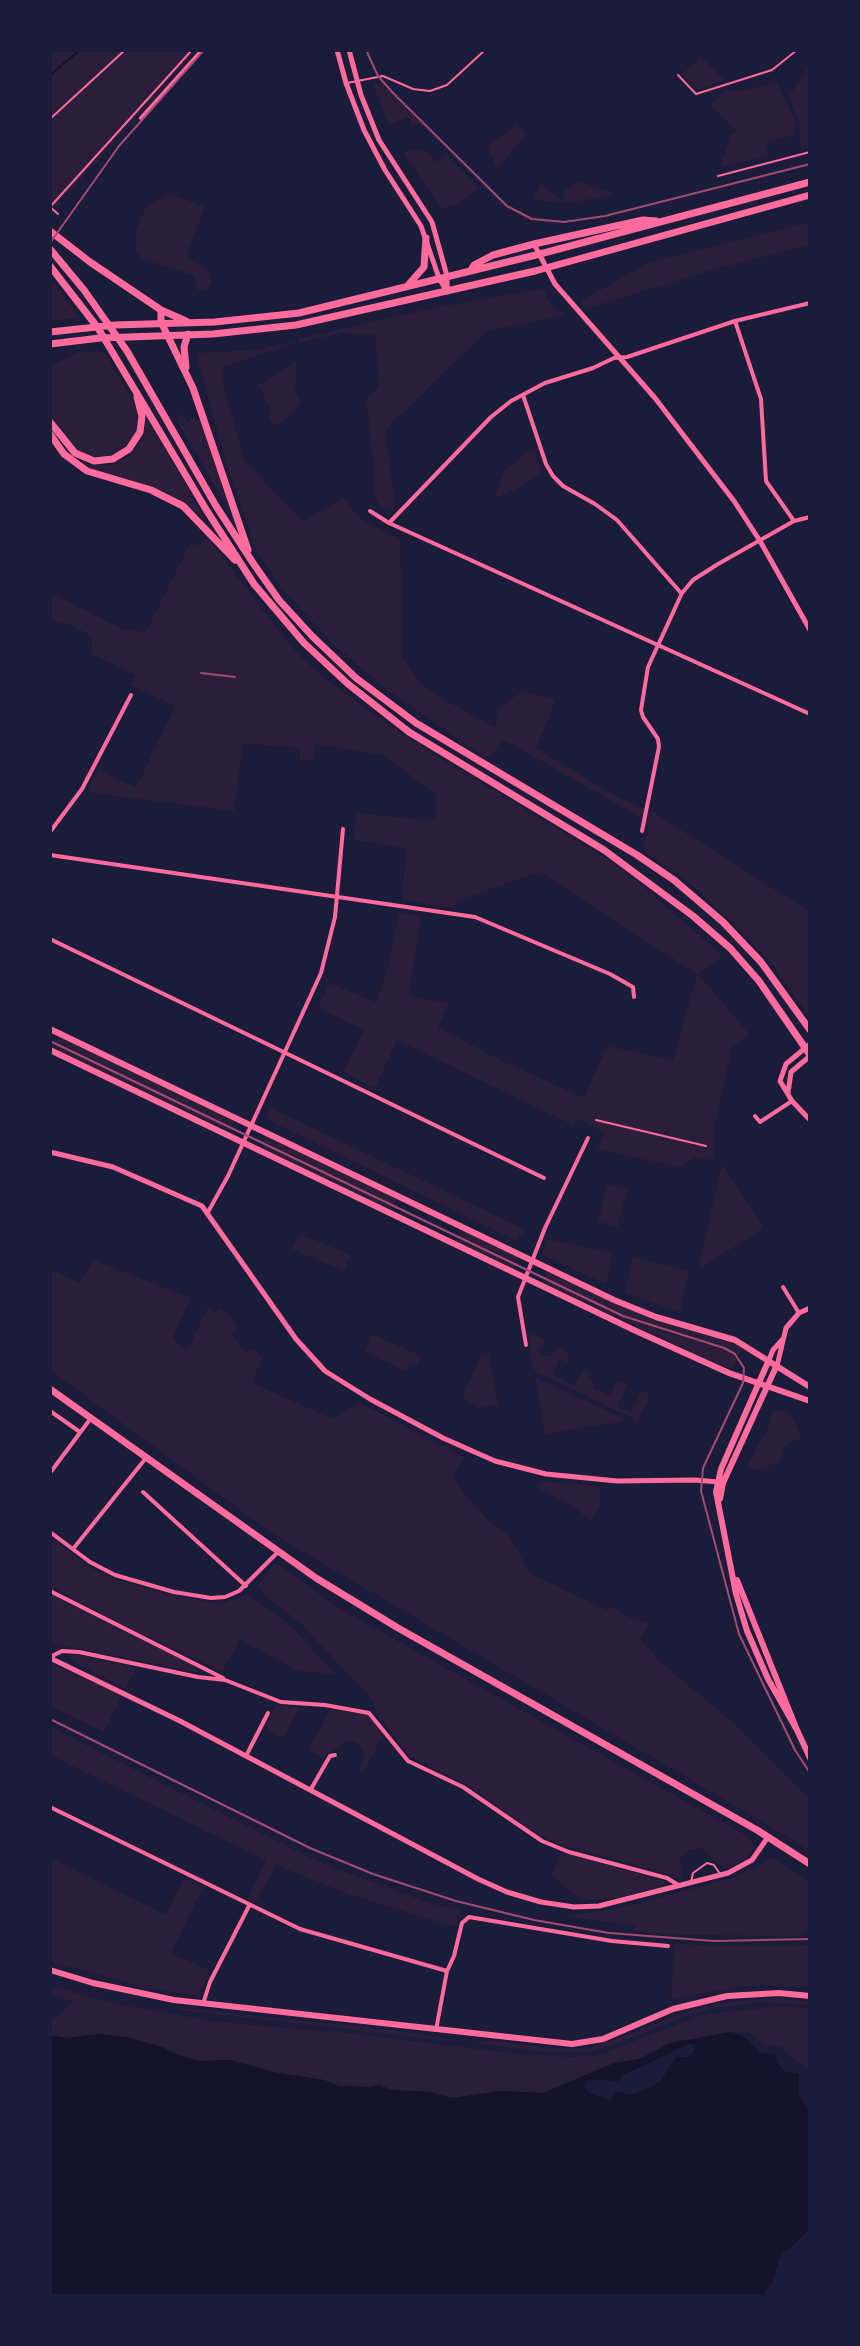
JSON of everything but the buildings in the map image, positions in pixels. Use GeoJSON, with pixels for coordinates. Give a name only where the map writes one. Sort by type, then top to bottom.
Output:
{"type":"FeatureCollection","features":[{"type":"Feature","properties":{"kind":"main road"},"geometry":{"type":"LineString","coordinates":[[50,332],[136,323],[256,319],[299,313],[540,254],[810,182]]}},
{"type":"Feature","properties":{"kind":"main road"},"geometry":{"type":"LineString","coordinates":[[50,344],[283,327],[548,268],[810,195]]}},
{"type":"Feature","properties":{"kind":"main road"},"geometry":{"type":"LineString","coordinates":[[471,270],[474,265],[493,255],[534,244],[643,220],[662,221]]}},
{"type":"Feature","properties":{"kind":"main road"},"geometry":{"type":"LineString","coordinates":[[50,231],[161,310],[188,322]]}},
{"type":"Feature","properties":{"kind":"main road"},"geometry":{"type":"LineString","coordinates":[[404,287],[424,267],[426,238]]}},
{"type":"Feature","properties":{"kind":"main road"},"geometry":{"type":"LineString","coordinates":[[50,249],[101,312],[253,563],[279,600],[312,636],[386,701],[476,760],[637,855],[697,899],[761,962],[810,1030]]}},
{"type":"Feature","properties":{"kind":"main road"},"geometry":{"type":"LineString","coordinates":[[50,266],[98,328],[240,563],[271,606],[304,643],[380,710],[434,747],[604,850],[693,916],[730,948],[759,981],[808,1045],[810,1055]]}},
{"type":"Feature","properties":{"kind":"main road"},"geometry":{"type":"LineString","coordinates":[[161,310],[161,322],[186,369],[253,563]]}},
{"type":"Feature","properties":{"kind":"main road"},"geometry":{"type":"LineString","coordinates":[[146,335],[157,330],[161,322]]}},
{"type":"Feature","properties":{"kind":"main road"},"geometry":{"type":"LineString","coordinates":[[186,369],[184,347],[188,334]]}},
{"type":"Feature","properties":{"kind":"main road"},"geometry":{"type":"LineString","coordinates":[[50,422],[75,453],[94,461],[113,459],[129,449],[140,432],[142,416],[133,383]]}},
{"type":"Feature","properties":{"kind":"main road"},"geometry":{"type":"LineString","coordinates":[[50,434],[64,454],[87,471],[151,490],[183,506],[209,531],[227,555],[240,563]]}},
{"type":"Feature","properties":{"kind":"main road"},"geometry":{"type":"LineString","coordinates":[[50,1029],[637,1310],[735,1340],[810,1387]]}},
{"type":"Feature","properties":{"kind":"main road"},"geometry":{"type":"LineString","coordinates":[[50,1050],[527,1274],[708,1364],[810,1401]]}},
{"type":"Feature","properties":{"kind":"main road"},"geometry":{"type":"LineString","coordinates":[[768,1362],[719,1482],[718,1506],[733,1573],[744,1593],[810,1758]]}},
{"type":"Feature","properties":{"kind":"main road"},"geometry":{"type":"LineString","coordinates":[[719,1482],[776,1367]]}},
{"type":"Feature","properties":{"kind":"main road"},"geometry":{"type":"LineString","coordinates":[[50,1389],[310,1574],[398,1628],[768,1837],[810,1864]]}},
{"type":"Feature","properties":{"kind":"main road"},"geometry":{"type":"LineString","coordinates":[[50,1970],[136,1993],[203,2004],[561,2043],[582,2043],[619,2034],[673,2009],[727,1996],[779,1993],[810,1996]]}},
{"type":"Feature","properties":{"kind":"street"},"geometry":{"type":"LineString","coordinates":[[141,118],[202,50]]}},
{"type":"Feature","properties":{"kind":"street"},"geometry":{"type":"LineString","coordinates":[[337,50],[346,83],[377,157],[416,217],[443,277]]}},
{"type":"Feature","properties":{"kind":"street"},"geometry":{"type":"LineString","coordinates":[[349,50],[366,109],[386,152],[432,222],[447,292]]}},
{"type":"Feature","properties":{"kind":"street"},"geometry":{"type":"LineString","coordinates":[[534,244],[555,284],[688,440],[760,541],[810,630]]}},
{"type":"Feature","properties":{"kind":"street"},"geometry":{"type":"LineString","coordinates":[[389,523],[491,417],[545,383],[735,321],[810,303]]}},
{"type":"Feature","properties":{"kind":"street"},"geometry":{"type":"LineString","coordinates":[[735,321],[761,399],[766,481],[794,521]]}},
{"type":"Feature","properties":{"kind":"street"},"geometry":{"type":"LineString","coordinates":[[523,395],[553,476],[563,486],[617,520],[682,593]]}},
{"type":"Feature","properties":{"kind":"street"},"geometry":{"type":"LineString","coordinates":[[370,511],[389,523],[810,714]]}},
{"type":"Feature","properties":{"kind":"street"},"geometry":{"type":"LineString","coordinates":[[642,831],[659,747],[658,739],[641,710],[648,667],[682,593],[693,580],[794,521],[810,517]]}},
{"type":"Feature","properties":{"kind":"street"},"geometry":{"type":"LineString","coordinates":[[50,832],[82,789],[131,695]]}},
{"type":"Feature","properties":{"kind":"street"},"geometry":{"type":"LineString","coordinates":[[208,1212],[323,968],[338,897],[343,829]]}},
{"type":"Feature","properties":{"kind":"street"},"geometry":{"type":"LineString","coordinates":[[50,855],[475,917],[610,974],[633,987],[634,997]]}},
{"type":"Feature","properties":{"kind":"street"},"geometry":{"type":"LineString","coordinates":[[50,939],[544,1178]]}},
{"type":"Feature","properties":{"kind":"street"},"geometry":{"type":"LineString","coordinates":[[808,1045],[783,1069],[780,1081],[792,1101],[810,1120]]}},
{"type":"Feature","properties":{"kind":"street"},"geometry":{"type":"LineString","coordinates":[[788,1094],[791,1072],[810,1055]]}},
{"type":"Feature","properties":{"kind":"street"},"geometry":{"type":"LineString","coordinates":[[755,1116],[760,1122],[792,1101]]}},
{"type":"Feature","properties":{"kind":"street"},"geometry":{"type":"LineString","coordinates":[[526,1345],[518,1297],[588,1138]]}},
{"type":"Feature","properties":{"kind":"street"},"geometry":{"type":"LineString","coordinates":[[50,1152],[120,1169],[192,1201],[208,1212],[310,1356],[337,1381],[476,1454],[518,1468],[563,1476],[719,1482]]}},
{"type":"Feature","properties":{"kind":"street"},"geometry":{"type":"LineString","coordinates":[[783,1287],[799,1313]]}},
{"type":"Feature","properties":{"kind":"street"},"geometry":{"type":"LineString","coordinates":[[776,1367],[786,1328],[799,1313],[810,1308]]}},
{"type":"Feature","properties":{"kind":"street"},"geometry":{"type":"LineString","coordinates":[[768,1362],[782,1339]]}},
{"type":"Feature","properties":{"kind":"street"},"geometry":{"type":"LineString","coordinates":[[50,1411],[80,1432]]}},
{"type":"Feature","properties":{"kind":"street"},"geometry":{"type":"LineString","coordinates":[[50,1473],[91,1418]]}},
{"type":"Feature","properties":{"kind":"street"},"geometry":{"type":"LineString","coordinates":[[73,1549],[147,1457]]}},
{"type":"Feature","properties":{"kind":"street"},"geometry":{"type":"LineString","coordinates":[[143,1492],[246,1586]]}},
{"type":"Feature","properties":{"kind":"street"},"geometry":{"type":"LineString","coordinates":[[50,1532],[90,1562],[115,1575],[174,1592],[219,1598],[231,1596],[246,1586],[278,1552]]}},
{"type":"Feature","properties":{"kind":"street"},"geometry":{"type":"LineString","coordinates":[[50,1591],[225,1680],[281,1702],[325,1705],[369,1713],[408,1761],[463,1787],[542,1841],[569,1852],[667,1878],[680,1886]]}},
{"type":"Feature","properties":{"kind":"street"},"geometry":{"type":"LineString","coordinates":[[50,1657],[66,1651],[225,1680]]}},
{"type":"Feature","properties":{"kind":"street"},"geometry":{"type":"LineString","coordinates":[[50,1657],[311,1789],[478,1879],[541,1902],[574,1907],[599,1906],[721,1875],[752,1860],[768,1837]]}},
{"type":"Feature","properties":{"kind":"street"},"geometry":{"type":"LineString","coordinates":[[246,1756],[268,1713]]}},
{"type":"Feature","properties":{"kind":"street"},"geometry":{"type":"LineString","coordinates":[[311,1789],[330,1756],[335,1755]]}},
{"type":"Feature","properties":{"kind":"street"},"geometry":{"type":"LineString","coordinates":[[50,1807],[249,1906],[318,1935],[447,1971]]}},
{"type":"Feature","properties":{"kind":"street"},"geometry":{"type":"LineString","coordinates":[[203,2004],[210,1982],[249,1906]]}},
{"type":"Feature","properties":{"kind":"street"},"geometry":{"type":"LineString","coordinates":[[436,2030],[447,1971],[462,1923],[469,1917],[561,1933],[668,1946]]}},
{"type":"Feature","properties":{"kind":"lane"},"geometry":{"type":"LineString","coordinates":[[50,119],[125,50]]}},
{"type":"Feature","properties":{"kind":"lane"},"geometry":{"type":"LineString","coordinates":[[58,214],[50,207],[192,50]]}},
{"type":"Feature","properties":{"kind":"lane"},"geometry":{"type":"LineString","coordinates":[[346,83],[383,76],[413,89],[430,91],[447,85],[485,50]]}},
{"type":"Feature","properties":{"kind":"lane"},"geometry":{"type":"LineString","coordinates":[[678,75],[696,94],[768,71],[797,50]]}},
{"type":"Feature","properties":{"kind":"lane"},"geometry":{"type":"LineString","coordinates":[[718,176],[810,152]]}},
{"type":"Feature","properties":{"kind":"lane"},"geometry":{"type":"LineString","coordinates":[[596,1120],[706,1146]]}},
{"type":"Feature","properties":{"kind":"lane"},"geometry":{"type":"LineString","coordinates":[[691,1882],[693,1873],[707,1863],[714,1865],[721,1875]]}},
{"type":"Feature","properties":{"kind":"shaded area"},"geometry":{"type":"Polygon","coordinates":[[[50,50],[197,50],[50,213],[50,50]]]}},
{"type":"Feature","properties":{"kind":"shaded area"},"geometry":{"type":"Polygon","coordinates":[[[701,57],[724,80],[697,90],[682,74],[701,57]]]}},
{"type":"Feature","properties":{"kind":"shaded area"},"geometry":{"type":"Polygon","coordinates":[[[810,65],[810,145],[801,147],[798,120],[789,96],[810,65]]]}},
{"type":"Feature","properties":{"kind":"shaded area"},"geometry":{"type":"Polygon","coordinates":[[[381,83],[423,125],[411,124],[407,117],[389,126],[373,84],[381,83]]]}},
{"type":"Feature","properties":{"kind":"shaded area"},"geometry":{"type":"Polygon","coordinates":[[[777,83],[794,118],[795,135],[767,142],[768,156],[723,167],[720,165],[730,141],[728,137],[737,131],[711,105],[726,90],[737,91],[777,83]]]}},
{"type":"Feature","properties":{"kind":"shaded area"},"geometry":{"type":"Polygon","coordinates":[[[517,125],[526,134],[497,169],[487,145],[517,125]]]}},
{"type":"Feature","properties":{"kind":"shaded area"},"geometry":{"type":"Polygon","coordinates":[[[413,148],[428,153],[437,163],[446,154],[479,188],[460,203],[442,209],[403,153],[413,148]]]}},
{"type":"Feature","properties":{"kind":"shaded area"},"geometry":{"type":"Polygon","coordinates":[[[542,182],[563,200],[565,190],[580,182],[617,194],[569,203],[543,201],[533,198],[542,182]]]}},
{"type":"Feature","properties":{"kind":"shaded area"},"geometry":{"type":"Polygon","coordinates":[[[170,194],[205,207],[187,252],[189,260],[209,269],[211,274],[212,281],[203,292],[198,290],[194,275],[141,259],[136,252],[136,231],[146,206],[170,194]]]}},
{"type":"Feature","properties":{"kind":"shaded area"},"geometry":{"type":"Polygon","coordinates":[[[810,222],[810,245],[701,273],[586,309],[581,301],[648,263],[810,222]]]}},
{"type":"Feature","properties":{"kind":"shaded area"},"geometry":{"type":"Polygon","coordinates":[[[50,279],[63,295],[80,318],[50,321],[50,279]]]}},
{"type":"Feature","properties":{"kind":"shaded area"},"geometry":{"type":"Polygon","coordinates":[[[544,290],[550,305],[566,315],[487,331],[385,430],[395,507],[388,510],[379,505],[375,497],[366,398],[379,387],[375,335],[341,333],[299,343],[297,339],[433,308],[544,290]]]}},
{"type":"Feature","properties":{"kind":"shaded area"},"geometry":{"type":"Polygon","coordinates":[[[293,342],[223,367],[223,384],[245,461],[303,521],[343,498],[362,520],[400,539],[403,657],[419,682],[495,727],[499,708],[521,692],[556,699],[536,748],[619,798],[653,812],[810,912],[810,1018],[773,965],[730,920],[687,881],[646,853],[643,848],[649,828],[638,816],[506,741],[501,740],[492,756],[487,758],[390,692],[332,643],[280,586],[256,550],[226,462],[197,353],[254,350],[293,342]]]}},
{"type":"Feature","properties":{"kind":"shaded area"},"geometry":{"type":"Polygon","coordinates":[[[82,351],[105,352],[136,407],[138,419],[133,438],[117,454],[89,457],[79,452],[66,441],[50,417],[50,366],[82,351]]]}},
{"type":"Feature","properties":{"kind":"shaded area"},"geometry":{"type":"Polygon","coordinates":[[[297,361],[295,392],[301,403],[286,420],[273,426],[268,416],[272,412],[258,385],[297,361]]]}},
{"type":"Feature","properties":{"kind":"shaded area"},"geometry":{"type":"Polygon","coordinates":[[[145,413],[205,518],[164,492],[99,473],[74,461],[110,465],[128,457],[144,435],[145,413]]]}},
{"type":"Feature","properties":{"kind":"shaded area"},"geometry":{"type":"Polygon","coordinates":[[[177,415],[182,415],[188,422],[197,418],[201,423],[232,515],[183,431],[177,415]]]}},
{"type":"Feature","properties":{"kind":"shaded area"},"geometry":{"type":"Polygon","coordinates":[[[529,451],[535,451],[541,473],[494,499],[505,470],[529,451]]]}},
{"type":"Feature","properties":{"kind":"shaded area"},"geometry":{"type":"Polygon","coordinates":[[[208,538],[299,655],[325,679],[415,743],[622,868],[723,956],[698,974],[750,1035],[732,1048],[713,1133],[714,1160],[694,1158],[678,1167],[599,1149],[594,1146],[600,1145],[605,1133],[577,1119],[573,1125],[397,1040],[375,1088],[343,1072],[364,1030],[318,1008],[329,983],[376,1002],[388,967],[399,913],[421,916],[409,996],[449,1003],[438,1027],[496,1058],[584,1098],[607,1046],[673,1060],[697,974],[540,872],[456,901],[455,908],[402,900],[406,848],[354,840],[356,813],[435,821],[437,795],[383,755],[316,744],[314,760],[307,761],[300,760],[300,748],[243,743],[234,811],[88,790],[98,770],[136,788],[175,706],[131,685],[135,675],[92,654],[92,637],[72,625],[50,620],[50,592],[122,629],[146,632],[191,541],[198,546],[208,538]]]}},
{"type":"Feature","properties":{"kind":"shaded area"},"geometry":{"type":"Polygon","coordinates":[[[59,1036],[235,1121],[229,1131],[53,1049],[59,1036]]]}},
{"type":"Feature","properties":{"kind":"shaded area"},"geometry":{"type":"Polygon","coordinates":[[[271,1108],[526,1230],[517,1241],[266,1119],[271,1108]]]}},
{"type":"Feature","properties":{"kind":"shaded area"},"geometry":{"type":"Polygon","coordinates":[[[266,1136],[398,1198],[391,1211],[261,1148],[266,1136]]]}},
{"type":"Feature","properties":{"kind":"shaded area"},"geometry":{"type":"Polygon","coordinates":[[[722,1164],[764,1228],[702,1267],[699,1266],[722,1164]]]}},
{"type":"Feature","properties":{"kind":"shaded area"},"geometry":{"type":"Polygon","coordinates":[[[607,1184],[627,1189],[618,1227],[598,1222],[607,1184]]]}},
{"type":"Feature","properties":{"kind":"shaded area"},"geometry":{"type":"Polygon","coordinates":[[[461,1229],[519,1257],[514,1268],[455,1242],[461,1229]]]}},
{"type":"Feature","properties":{"kind":"shaded area"},"geometry":{"type":"Polygon","coordinates":[[[303,1235],[351,1255],[344,1271],[292,1249],[298,1236],[303,1235]]]}},
{"type":"Feature","properties":{"kind":"shaded area"},"geometry":{"type":"Polygon","coordinates":[[[547,1239],[613,1253],[606,1284],[542,1255],[547,1239]]]}},
{"type":"Feature","properties":{"kind":"shaded area"},"geometry":{"type":"Polygon","coordinates":[[[633,1257],[689,1271],[680,1312],[625,1293],[633,1257]]]}},
{"type":"Feature","properties":{"kind":"shaded area"},"geometry":{"type":"Polygon","coordinates":[[[93,1260],[191,1298],[173,1337],[186,1353],[209,1305],[215,1312],[221,1308],[232,1318],[238,1329],[232,1334],[246,1353],[253,1349],[262,1358],[252,1383],[333,1419],[359,1403],[464,1457],[452,1475],[464,1494],[490,1522],[509,1536],[531,1574],[607,1610],[609,1606],[628,1617],[650,1623],[640,1638],[658,1660],[737,1726],[810,1800],[810,1850],[273,1534],[50,1370],[50,1269],[80,1283],[93,1260]]]}},
{"type":"Feature","properties":{"kind":"shaded area"},"geometry":{"type":"Polygon","coordinates":[[[548,1270],[631,1310],[732,1342],[742,1348],[732,1369],[713,1362],[541,1282],[548,1270]]]}},
{"type":"Feature","properties":{"kind":"shaded area"},"geometry":{"type":"Polygon","coordinates":[[[372,1334],[421,1356],[417,1365],[410,1362],[406,1371],[365,1352],[372,1334]]]}},
{"type":"Feature","properties":{"kind":"shaded area"},"geometry":{"type":"Polygon","coordinates":[[[532,1334],[546,1344],[538,1349],[541,1356],[551,1356],[558,1346],[567,1351],[569,1363],[560,1359],[553,1375],[575,1385],[583,1370],[592,1374],[588,1379],[595,1383],[594,1388],[609,1395],[617,1381],[627,1384],[618,1408],[631,1412],[642,1390],[647,1393],[649,1398],[638,1421],[536,1372],[528,1336],[532,1334]]]}},
{"type":"Feature","properties":{"kind":"shaded area"},"geometry":{"type":"Polygon","coordinates":[[[482,1354],[489,1355],[498,1404],[480,1408],[462,1397],[482,1354]]]}},
{"type":"Feature","properties":{"kind":"shaded area"},"geometry":{"type":"Polygon","coordinates":[[[537,1378],[624,1419],[545,1434],[537,1378]]]}},
{"type":"Feature","properties":{"kind":"shaded area"},"geometry":{"type":"Polygon","coordinates":[[[774,1409],[790,1413],[802,1437],[784,1446],[777,1463],[748,1469],[771,1422],[774,1409]]]}},
{"type":"Feature","properties":{"kind":"shaded area"},"geometry":{"type":"Polygon","coordinates":[[[540,1481],[600,1487],[600,1505],[591,1520],[564,1501],[539,1489],[540,1481]]]}},
{"type":"Feature","properties":{"kind":"shaded area"},"geometry":{"type":"Polygon","coordinates":[[[50,1537],[91,1568],[120,1581],[170,1595],[221,1604],[248,1594],[291,1626],[335,1674],[298,1671],[240,1640],[222,1672],[116,1622],[50,1586],[50,1537]]]}},
{"type":"Feature","properties":{"kind":"shaded area"},"geometry":{"type":"Polygon","coordinates":[[[274,1565],[279,1565],[342,1610],[749,1837],[753,1850],[744,1861],[724,1869],[702,1848],[688,1850],[679,1859],[683,1878],[558,1844],[526,1827],[468,1785],[408,1755],[375,1711],[374,1701],[299,1622],[262,1593],[258,1585],[274,1565]]]}},
{"type":"Feature","properties":{"kind":"shaded area"},"geometry":{"type":"Polygon","coordinates":[[[50,1593],[193,1665],[200,1673],[57,1644],[50,1647],[50,1593]]]}},
{"type":"Feature","properties":{"kind":"shaded area"},"geometry":{"type":"Polygon","coordinates":[[[74,1654],[136,1668],[125,1689],[74,1662],[70,1657],[74,1654]]]}},
{"type":"Feature","properties":{"kind":"shaded area"},"geometry":{"type":"Polygon","coordinates":[[[50,1662],[122,1695],[104,1732],[50,1706],[50,1662]]]}},
{"type":"Feature","properties":{"kind":"shaded area"},"geometry":{"type":"Polygon","coordinates":[[[276,1705],[300,1707],[283,1738],[263,1727],[276,1705]]]}},
{"type":"Feature","properties":{"kind":"shaded area"},"geometry":{"type":"Polygon","coordinates":[[[331,1709],[366,1714],[383,1735],[363,1774],[359,1771],[365,1755],[355,1741],[339,1745],[323,1758],[308,1750],[331,1709]]]}},
{"type":"Feature","properties":{"kind":"shaded area"},"geometry":{"type":"Polygon","coordinates":[[[50,1727],[321,1863],[429,1903],[459,1910],[456,1927],[351,1895],[276,1865],[255,1903],[247,1900],[266,1860],[50,1755],[50,1727]]]}},
{"type":"Feature","properties":{"kind":"shaded area"},"geometry":{"type":"Polygon","coordinates":[[[561,1852],[667,1884],[619,1898],[580,1900],[552,1875],[561,1852]]]}},
{"type":"Feature","properties":{"kind":"shaded area"},"geometry":{"type":"Polygon","coordinates":[[[50,1858],[166,1915],[184,1878],[203,1887],[171,1953],[210,1971],[198,1996],[149,1988],[50,1962],[50,1858]]]}},
{"type":"Feature","properties":{"kind":"shaded area"},"geometry":{"type":"Polygon","coordinates":[[[769,1858],[776,1859],[810,1883],[810,1931],[801,1932],[801,1936],[682,1935],[633,1931],[636,1926],[566,1916],[611,1910],[732,1878],[769,1858]]]}},
{"type":"Feature","properties":{"kind":"shaded area"},"geometry":{"type":"Polygon","coordinates":[[[675,1944],[810,1945],[810,1987],[752,1985],[671,1999],[675,1944]]]}},
{"type":"Feature","properties":{"kind":"shaded area"},"geometry":{"type":"Polygon","coordinates":[[[50,1986],[126,2006],[219,2022],[571,2057],[599,2055],[704,2014],[782,2006],[810,2009],[810,2069],[793,2059],[782,2047],[764,2044],[750,2033],[731,2032],[670,2043],[640,2059],[614,2063],[543,2093],[501,2091],[452,2098],[429,2092],[392,2090],[379,2085],[339,2086],[229,2060],[198,2061],[126,2038],[98,2034],[66,2038],[50,2035],[50,2018],[58,2017],[72,2001],[50,1994],[50,1986]]]}},
{"type":"Feature","properties":{"kind":"shaded area"},"geometry":{"type":"Polygon","coordinates":[[[775,1998],[810,2002],[810,2005],[764,2002],[714,2008],[590,2052],[546,2052],[472,2043],[488,2041],[588,2048],[693,2009],[727,2002],[775,1998]]]}},
{"type":"Feature","properties":{"kind":"shaded area"},"geometry":{"type":"Polygon","coordinates":[[[180,2010],[401,2031],[442,2037],[443,2040],[180,2010]]]}},
{"type":"Feature","properties":{"kind":"shaded area"},"geometry":{"type":"Polygon","coordinates":[[[731,2032],[744,2037],[761,2053],[775,2054],[777,2063],[784,2071],[799,2074],[799,2098],[810,2109],[810,2228],[781,2254],[772,2283],[762,2296],[50,2296],[50,2035],[66,2038],[98,2034],[126,2037],[198,2061],[229,2060],[339,2086],[379,2085],[392,2090],[429,2092],[452,2098],[501,2091],[543,2093],[614,2063],[640,2059],[670,2043],[731,2032]],[[689,2044],[623,2075],[619,2081],[589,2079],[585,2089],[610,2100],[618,2091],[629,2095],[646,2090],[661,2080],[676,2057],[692,2054],[696,2045],[689,2044]]]}},
{"type":"Feature","properties":{"kind":"waterway"},"geometry":{"type":"LineString","coordinates":[[50,75],[80,50]]}},
{"type":"Feature","properties":{"kind":"tram line"},"geometry":{"type":"LineString","coordinates":[[50,243],[119,146],[204,50]]}},
{"type":"Feature","properties":{"kind":"tram line"},"geometry":{"type":"LineString","coordinates":[[366,50],[378,76],[393,93],[507,206],[532,219],[564,222],[605,216],[810,164]]}},
{"type":"Feature","properties":{"kind":"tram line"},"geometry":{"type":"LineString","coordinates":[[201,673],[235,677]]}},
{"type":"Feature","properties":{"kind":"tram line"},"geometry":{"type":"LineString","coordinates":[[50,1041],[623,1316],[735,1354],[744,1368],[743,1383],[703,1468],[701,1491],[739,1634],[795,1750],[810,1773]]}},
{"type":"Feature","properties":{"kind":"railway"},"geometry":{"type":"LineString","coordinates":[[50,1719],[310,1848],[373,1874],[456,1901],[534,1920],[609,1933],[714,1941],[810,1939]]}}]}
